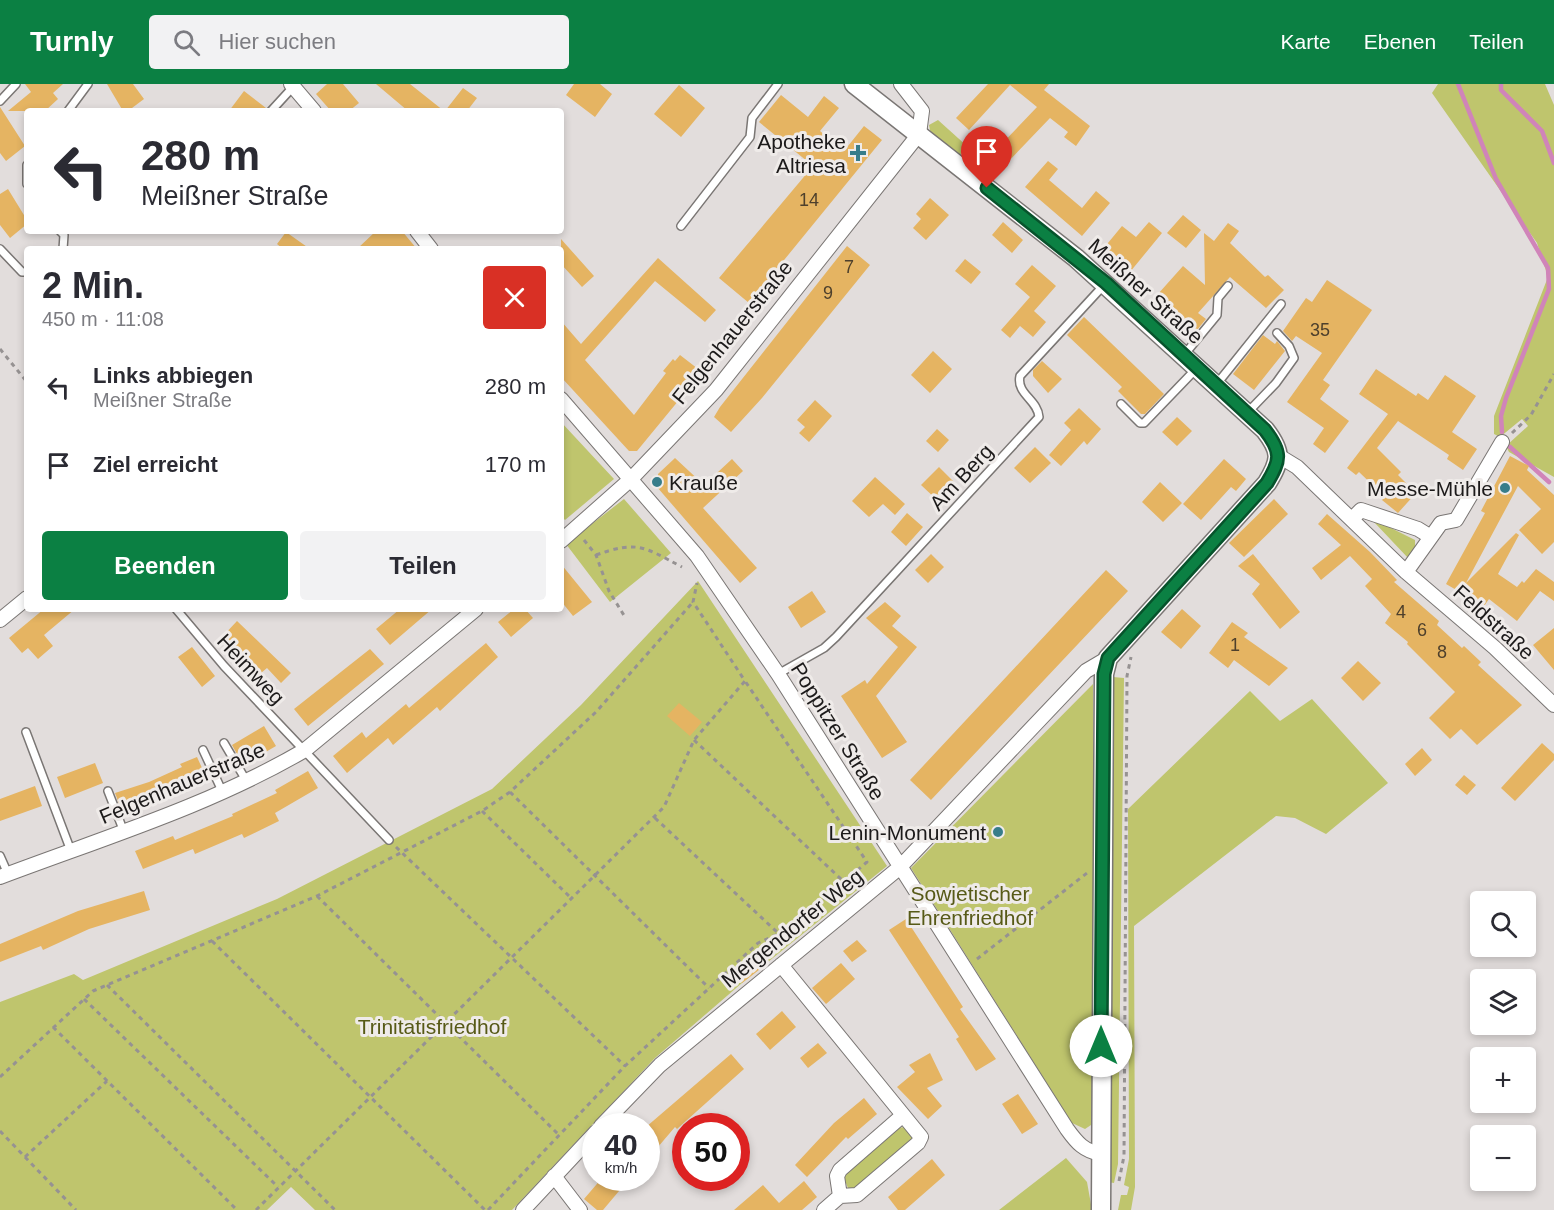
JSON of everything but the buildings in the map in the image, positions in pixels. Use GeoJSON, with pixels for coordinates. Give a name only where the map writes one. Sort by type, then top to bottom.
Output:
{"type":"FeatureCollection","features":[{"type":"Feature","properties":{"kind":"main road","name":"Meißner Straße"},"geometry":{"type":"LineString","coordinates":[[854,84],[1106,283],[1247,413],[1276,444],[1279,456]]}},
{"type":"Feature","properties":{"kind":"main road"},"geometry":{"type":"LineString","coordinates":[[1101,1210],[1104,674],[1108,658],[1267,483],[1279,456]]}},
{"type":"Feature","properties":{"kind":"street"},"geometry":{"type":"LineString","coordinates":[[901,84],[922,111],[919,134]]}},
{"type":"Feature","properties":{"kind":"street"},"geometry":{"type":"LineString","coordinates":[[292,86],[311,108]]}},
{"type":"Feature","properties":{"kind":"street","name":"Felgenhauerstraße"},"geometry":{"type":"LineString","coordinates":[[566,534],[632,479],[716,390],[919,134]]}},
{"type":"Feature","properties":{"kind":"street"},"geometry":{"type":"LineString","coordinates":[[419,234],[429,246]]}},
{"type":"Feature","properties":{"kind":"street","name":"Poppitzer Straße"},"geometry":{"type":"LineString","coordinates":[[564,402],[697,556],[778,674],[964,970],[1073,1137],[1088,1152],[1101,1154]]}},
{"type":"Feature","properties":{"kind":"street"},"geometry":{"type":"LineString","coordinates":[[1406,572],[1442,523],[1456,520],[1502,442]]}},
{"type":"Feature","properties":{"kind":"street","name":"Feldstraße"},"geometry":{"type":"LineString","coordinates":[[1279,456],[1297,467],[1406,572],[1495,648],[1554,705]]}},
{"type":"Feature","properties":{"kind":"street"},"geometry":{"type":"LineString","coordinates":[[1352,519],[1361,510],[1418,529],[1431,537]]}},
{"type":"Feature","properties":{"kind":"street"},"geometry":{"type":"LineString","coordinates":[[0,620],[24,600]]}},
{"type":"Feature","properties":{"kind":"street","name":"Felgenhauerstraße"},"geometry":{"type":"LineString","coordinates":[[4,876],[223,793],[305,750],[472,612]]}},
{"type":"Feature","properties":{"kind":"street","name":"Mergendorfer Weg"},"geometry":{"type":"LineString","coordinates":[[614,1113],[660,1065],[900,868],[1086,671],[1108,658]]}},
{"type":"Feature","properties":{"kind":"street"},"geometry":{"type":"LineString","coordinates":[[781,965],[921,1137],[918,1143],[857,1195],[840,1197],[824,1210]]}},
{"type":"Feature","properties":{"kind":"street"},"geometry":{"type":"LineString","coordinates":[[840,1197],[837,1176],[840,1170],[902,1116]]}},
{"type":"Feature","properties":{"kind":"street"},"geometry":{"type":"LineString","coordinates":[[523,1210],[582,1147]]}},
{"type":"Feature","properties":{"kind":"street"},"geometry":{"type":"LineString","coordinates":[[554,1176],[580,1210]]}},
{"type":"Feature","properties":{"kind":"lane"},"geometry":{"type":"LineString","coordinates":[[0,101],[16,84]]}},
{"type":"Feature","properties":{"kind":"lane"},"geometry":{"type":"LineString","coordinates":[[70,108],[88,84]]}},
{"type":"Feature","properties":{"kind":"lane"},"geometry":{"type":"LineString","coordinates":[[681,226],[750,137],[752,118],[778,84]]}},
{"type":"Feature","properties":{"kind":"lane"},"geometry":{"type":"LineString","coordinates":[[274,108],[292,86]]}},
{"type":"Feature","properties":{"kind":"lane"},"geometry":{"type":"LineString","coordinates":[[0,249],[24,272]]}},
{"type":"Feature","properties":{"kind":"lane","name":"Am Berg"},"geometry":{"type":"LineString","coordinates":[[778,674],[824,648],[836,637],[1039,417],[1039,410],[1021,389],[1020,376],[1106,283]]}},
{"type":"Feature","properties":{"kind":"lane"},"geometry":{"type":"LineString","coordinates":[[1184,355],[1217,315],[1218,298],[1228,286]]}},
{"type":"Feature","properties":{"kind":"lane"},"geometry":{"type":"LineString","coordinates":[[1216,385],[1281,304]]}},
{"type":"Feature","properties":{"kind":"lane"},"geometry":{"type":"LineString","coordinates":[[1247,413],[1276,383],[1294,358],[1289,346],[1277,333]]}},
{"type":"Feature","properties":{"kind":"lane"},"geometry":{"type":"LineString","coordinates":[[1121,404],[1140,423],[1144,423],[1198,367]]}},
{"type":"Feature","properties":{"kind":"lane","name":"Heimweg"},"geometry":{"type":"LineString","coordinates":[[179,612],[224,666],[389,840]]}},
{"type":"Feature","properties":{"kind":"lane"},"geometry":{"type":"LineString","coordinates":[[26,732],[71,851]]}},
{"type":"Feature","properties":{"kind":"lane"},"geometry":{"type":"LineString","coordinates":[[224,743],[247,782]]}},
{"type":"Feature","properties":{"kind":"lane"},"geometry":{"type":"LineString","coordinates":[[203,750],[223,793]]}},
{"type":"Feature","properties":{"kind":"lane"},"geometry":{"type":"LineString","coordinates":[[108,791],[124,832]]}},
{"type":"Feature","properties":{"kind":"lane"},"geometry":{"type":"LineString","coordinates":[[0,856],[4,876]]}},
{"type":"Feature","properties":{"kind":"path"},"geometry":{"type":"LineString","coordinates":[[0,349],[24,378]]}},
{"type":"Feature","properties":{"kind":"path"},"geometry":{"type":"LineString","coordinates":[[1502,442],[1531,415],[1554,374]]}},
{"type":"Feature","properties":{"kind":"path"},"geometry":{"type":"LineString","coordinates":[[566,534],[596,555],[609,591],[625,617]]}},
{"type":"Feature","properties":{"kind":"path"},"geometry":{"type":"LineString","coordinates":[[596,555],[621,546],[636,545],[682,567]]}},
{"type":"Feature","properties":{"kind":"path"},"geometry":{"type":"LineString","coordinates":[[0,1077],[84,999],[107,985],[317,896],[482,811],[510,792],[596,712],[693,602],[698,581],[697,556]]}},
{"type":"Feature","properties":{"kind":"path"},"geometry":{"type":"LineString","coordinates":[[212,941],[486,1210],[625,1066],[758,943],[787,930],[867,862],[693,602]]}},
{"type":"Feature","properties":{"kind":"path"},"geometry":{"type":"LineString","coordinates":[[1118,1184],[1124,1156],[1127,676]]}},
{"type":"Feature","properties":{"kind":"path"},"geometry":{"type":"LineString","coordinates":[[256,1210],[511,956],[655,818],[664,807],[694,740],[745,681]]}},
{"type":"Feature","properties":{"kind":"path"},"geometry":{"type":"LineString","coordinates":[[694,740],[844,882]]}},
{"type":"Feature","properties":{"kind":"path"},"geometry":{"type":"LineString","coordinates":[[510,792],[709,988]]}},
{"type":"Feature","properties":{"kind":"path"},"geometry":{"type":"LineString","coordinates":[[482,811],[571,898]]}},
{"type":"Feature","properties":{"kind":"path"},"geometry":{"type":"LineString","coordinates":[[655,818],[779,934]]}},
{"type":"Feature","properties":{"kind":"path"},"geometry":{"type":"LineString","coordinates":[[389,840],[625,1066]]}},
{"type":"Feature","properties":{"kind":"path"},"geometry":{"type":"LineString","coordinates":[[964,970],[1102,861]]}},
{"type":"Feature","properties":{"kind":"path"},"geometry":{"type":"LineString","coordinates":[[317,896],[559,1135]]}},
{"type":"Feature","properties":{"kind":"path"},"geometry":{"type":"LineString","coordinates":[[107,985],[335,1210]]}},
{"type":"Feature","properties":{"kind":"path"},"geometry":{"type":"LineString","coordinates":[[84,999],[278,1188]]}},
{"type":"Feature","properties":{"kind":"path"},"geometry":{"type":"LineString","coordinates":[[53,1028],[237,1210]]}},
{"type":"Feature","properties":{"kind":"path"},"geometry":{"type":"LineString","coordinates":[[25,1157],[107,1081]]}},
{"type":"Feature","properties":{"kind":"path"},"geometry":{"type":"LineString","coordinates":[[0,1131],[76,1210]]}},
{"type":"Feature","properties":{"kind":"green space"},"geometry":{"type":"Polygon","coordinates":[[[1438,84],[1545,84],[1554,105],[1554,477],[1509,452],[1506,446],[1528,426],[1522,419],[1500,437],[1494,434],[1494,416],[1548,277],[1537,243],[1432,93],[1438,84]]]}},
{"type":"Feature","properties":{"kind":"green space"},"geometry":{"type":"Polygon","coordinates":[[[938,120],[968,147],[959,156],[931,135],[929,125],[938,120]]]}},
{"type":"Feature","properties":{"kind":"green space"},"geometry":{"type":"Polygon","coordinates":[[[564,425],[614,479],[564,519],[564,425]]]}},
{"type":"Feature","properties":{"kind":"green space"},"geometry":{"type":"Polygon","coordinates":[[[624,499],[671,553],[610,602],[566,544],[624,499]]]}},
{"type":"Feature","properties":{"kind":"green space"},"geometry":{"type":"Polygon","coordinates":[[[1374,522],[1379,522],[1415,540],[1415,551],[1409,559],[1374,522]]]}},
{"type":"Feature","properties":{"kind":"green space","name":"Trinitatisfriedhof"},"geometry":{"type":"Polygon","coordinates":[[[698,581],[887,866],[742,983],[655,1058],[603,1113],[582,1113],[582,1136],[512,1210],[315,1210],[291,1187],[267,1210],[0,1210],[0,1002],[74,974],[83,980],[277,899],[492,789],[581,705],[698,581]]]}},
{"type":"Feature","properties":{"kind":"green space"},"geometry":{"type":"Polygon","coordinates":[[[1113,677],[1124,678],[1118,1164],[1114,1183],[1108,1182],[1113,677]]]}},
{"type":"Feature","properties":{"kind":"green space","name":"Sowjetischer Ehrenfriedhof"},"geometry":{"type":"Polygon","coordinates":[[[1093,684],[1094,1123],[1085,1129],[1072,1123],[911,868],[1093,684]]]}},
{"type":"Feature","properties":{"kind":"green space"},"geometry":{"type":"Polygon","coordinates":[[[1250,691],[1280,721],[1312,699],[1388,783],[1326,834],[1295,818],[1276,816],[1134,926],[1135,1187],[1131,1210],[1118,1210],[1121,1195],[1127,1195],[1129,1187],[1124,1185],[1129,1159],[1128,809],[1250,691]]]}},
{"type":"Feature","properties":{"kind":"green space"},"geometry":{"type":"Polygon","coordinates":[[[904,1127],[914,1139],[857,1189],[848,1188],[843,1176],[899,1128],[904,1127]]]}},
{"type":"Feature","properties":{"kind":"green space"},"geometry":{"type":"Polygon","coordinates":[[[1066,1158],[1087,1182],[1092,1210],[999,1210],[1066,1158]]]}},
{"type":"Feature","properties":{"kind":"waterway"},"geometry":{"type":"LineString","coordinates":[[1458,84],[1496,179],[1548,268],[1549,289],[1506,398],[1501,416],[1502,432]]}},
{"type":"Feature","properties":{"kind":"waterway"},"geometry":{"type":"LineString","coordinates":[[1501,84],[1501,90],[1542,131],[1554,163]]}},
{"type":"Feature","properties":{"kind":"waterway"},"geometry":{"type":"LineString","coordinates":[[1510,447],[1549,482]]}},
{"type":"Feature","properties":{"kind":"place","name":"Apotheke Altriesa"},"geometry":{"type":"Point","coordinates":[858,153]}},
{"type":"Feature","properties":{"kind":"place","name":"Krauße"},"geometry":{"type":"Point","coordinates":[657,482]}},
{"type":"Feature","properties":{"kind":"place","name":"Messe-Mühle"},"geometry":{"type":"Point","coordinates":[1505,488]}},
{"type":"Feature","properties":{"kind":"place","name":"Lenin-Monument"},"geometry":{"type":"Point","coordinates":[998,832]}},
{"type":"Feature","properties":{"kind":"route"},"geometry":{"type":"LineString","coordinates":[[987,188],[1122,297],[1265,430],[1276,444],[1279,456],[1267,483],[1108,658],[1104,674],[1101,1046]]}}]}
